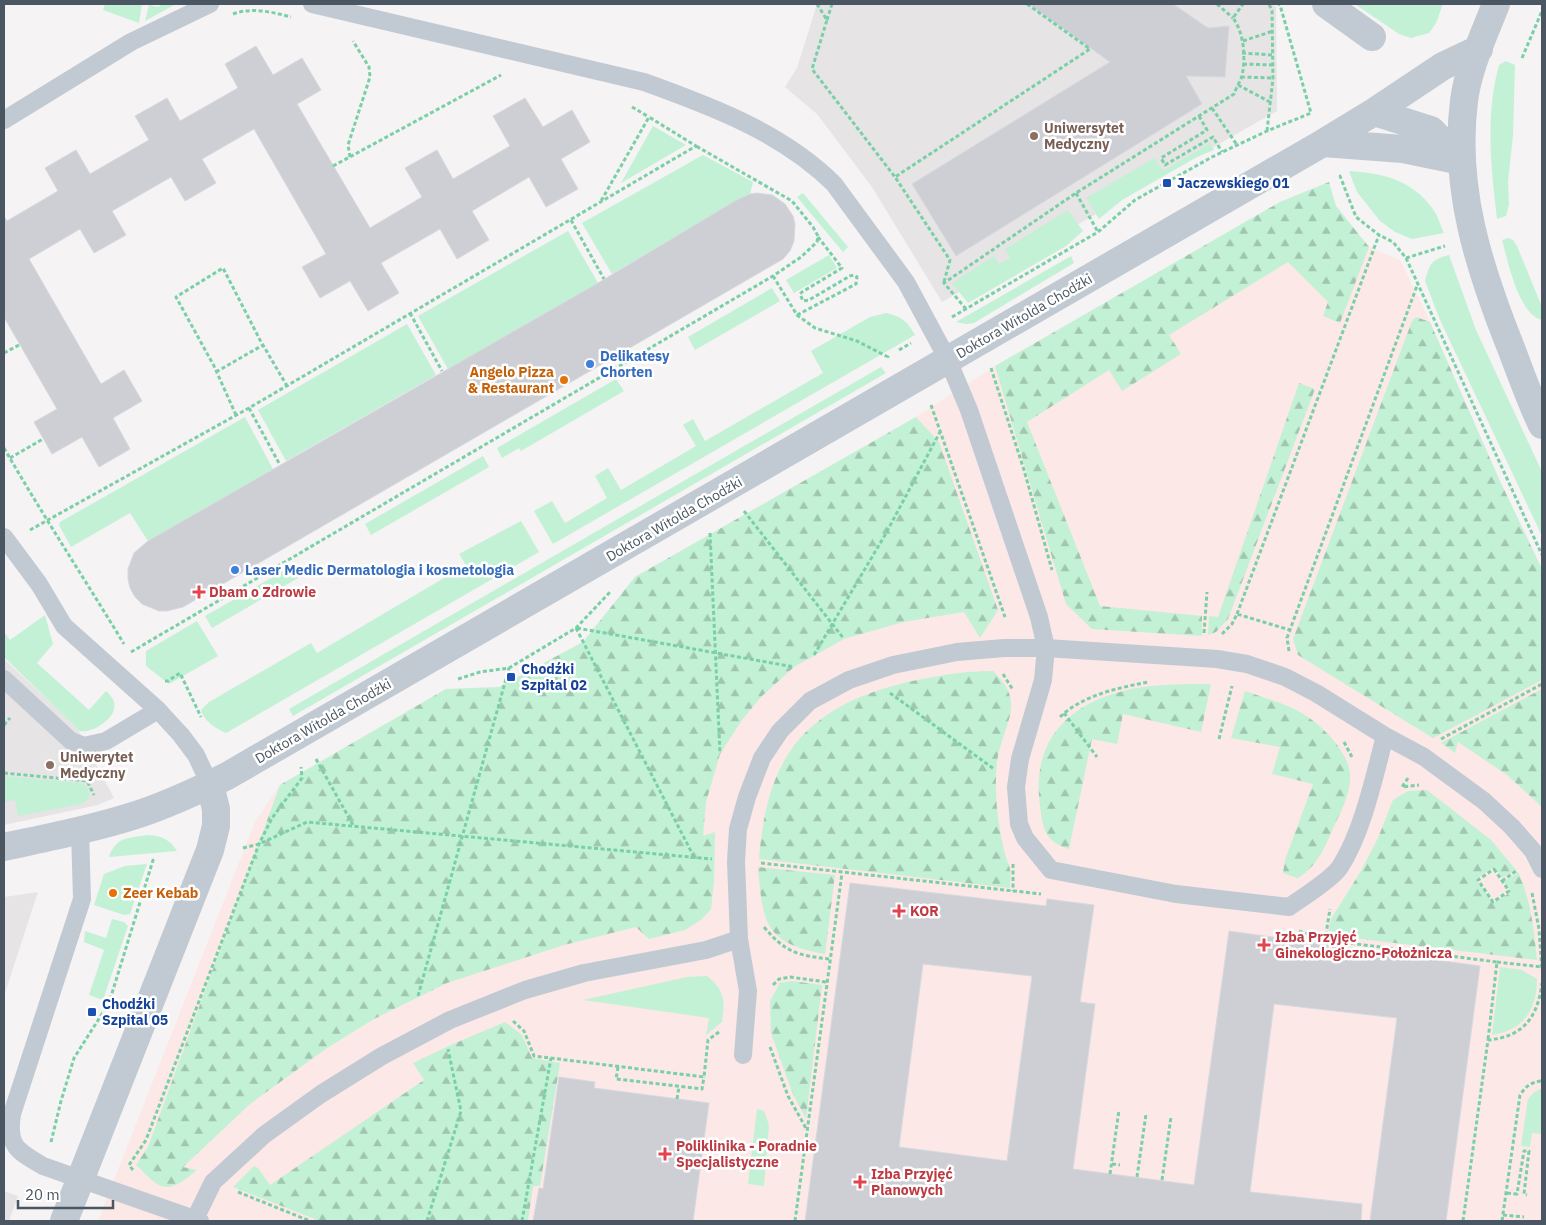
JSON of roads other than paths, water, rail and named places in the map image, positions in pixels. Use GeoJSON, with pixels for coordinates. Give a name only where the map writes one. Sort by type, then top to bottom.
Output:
{"type":"FeatureCollection","features":[{"type":"Feature","properties":{"kind":"street"},"geometry":{"type":"LineString","coordinates":[[1326,4],[1372,37]]}},
{"type":"Feature","properties":{"kind":"street"},"geometry":{"type":"LineString","coordinates":[[1496,4],[1467,82],[1461,161],[1473,239],[1485,280],[1542,425]]}},
{"type":"Feature","properties":{"kind":"street","name":"Doktora Witolda Chodźki"},"geometry":{"type":"LineString","coordinates":[[4,847],[140,814],[210,785],[599,563],[1323,143],[1443,66],[1479,49]]}},
{"type":"Feature","properties":{"kind":"street"},"geometry":{"type":"LineString","coordinates":[[1374,112],[1431,130],[1461,161]]}},
{"type":"Feature","properties":{"kind":"street"},"geometry":{"type":"LineString","coordinates":[[1323,143],[1403,149],[1461,161]]}},
{"type":"Feature","properties":{"kind":"street"},"geometry":{"type":"LineString","coordinates":[[64,1221],[210,850],[216,826],[216,809],[210,785]]}},
{"type":"Feature","properties":{"kind":"lane"},"geometry":{"type":"LineString","coordinates":[[4,120],[131,42],[210,4]]}},
{"type":"Feature","properties":{"kind":"lane"},"geometry":{"type":"LineString","coordinates":[[312,4],[644,82],[691,99],[736,119],[780,142],[823,172],[834,184],[906,282],[948,360],[969,410],[1039,617],[1046,648],[1043,680],[1020,759],[1016,787],[1019,824],[1025,838],[1051,870],[1176,894],[1289,907],[1339,868],[1353,840],[1368,800],[1385,736]]}},
{"type":"Feature","properties":{"kind":"lane"},"geometry":{"type":"LineString","coordinates":[[6,540],[39,584],[64,626],[158,710],[181,735],[196,756],[210,785]]}},
{"type":"Feature","properties":{"kind":"lane"},"geometry":{"type":"LineString","coordinates":[[743,1055],[748,991],[739,939],[736,861],[738,829],[747,797],[762,758],[780,731],[810,701],[849,680],[893,665],[958,652],[1004,648],[1046,648],[1217,659],[1247,664],[1285,677],[1316,693],[1424,758],[1484,801],[1512,827],[1533,851],[1542,869]]}},
{"type":"Feature","properties":{"kind":"lane"},"geometry":{"type":"LineString","coordinates":[[4,679],[71,741],[84,746],[106,741],[158,710]]}},
{"type":"Feature","properties":{"kind":"lane"},"geometry":{"type":"LineString","coordinates":[[80,830],[82,900],[12,1114],[10,1130],[14,1145],[23,1154],[42,1166],[197,1220],[213,1182],[264,1136],[321,1094],[382,1056],[450,1020],[525,990],[584,973],[706,950],[739,939]]}},
{"type":"Feature","properties":{"kind":"place","name":"Uniwersytet Medyczny"},"geometry":{"type":"Point","coordinates":[1034,136]}},
{"type":"Feature","properties":{"kind":"place","name":"Jaczewskiego 01"},"geometry":{"type":"Point","coordinates":[1167,183]}},
{"type":"Feature","properties":{"kind":"place","name":"Delikatesy Chorten"},"geometry":{"type":"Point","coordinates":[590,364]}},
{"type":"Feature","properties":{"kind":"place","name":"Angelo Pizza & Restaurant"},"geometry":{"type":"Point","coordinates":[564,380]}},
{"type":"Feature","properties":{"kind":"place","name":"Laser Medic Dermatologia i kosmetologia"},"geometry":{"type":"Point","coordinates":[235,570]}},
{"type":"Feature","properties":{"kind":"place","name":"Dbam o Zdrowie"},"geometry":{"type":"Point","coordinates":[199,592]}},
{"type":"Feature","properties":{"kind":"place","name":"Chodźki Szpital 02"},"geometry":{"type":"Point","coordinates":[511,677]}},
{"type":"Feature","properties":{"kind":"place","name":"Uniwerytet Medyczny"},"geometry":{"type":"Point","coordinates":[50,765]}},
{"type":"Feature","properties":{"kind":"place","name":"Zeer Kebab"},"geometry":{"type":"Point","coordinates":[113,893]}},
{"type":"Feature","properties":{"kind":"place","name":"KOR"},"geometry":{"type":"Point","coordinates":[899,911]}},
{"type":"Feature","properties":{"kind":"place","name":"Izba Przyjęć Ginekologiczno-Położnicza"},"geometry":{"type":"Point","coordinates":[1264,945]}},
{"type":"Feature","properties":{"kind":"place","name":"Chodźki Szpital 05"},"geometry":{"type":"Point","coordinates":[92,1012]}},
{"type":"Feature","properties":{"kind":"place","name":"Poliklinika - Poradnie Specjalistyczne"},"geometry":{"type":"Point","coordinates":[665,1154]}},
{"type":"Feature","properties":{"kind":"place","name":"Izba Przyjęć Planowych"},"geometry":{"type":"Point","coordinates":[860,1182]}}]}
